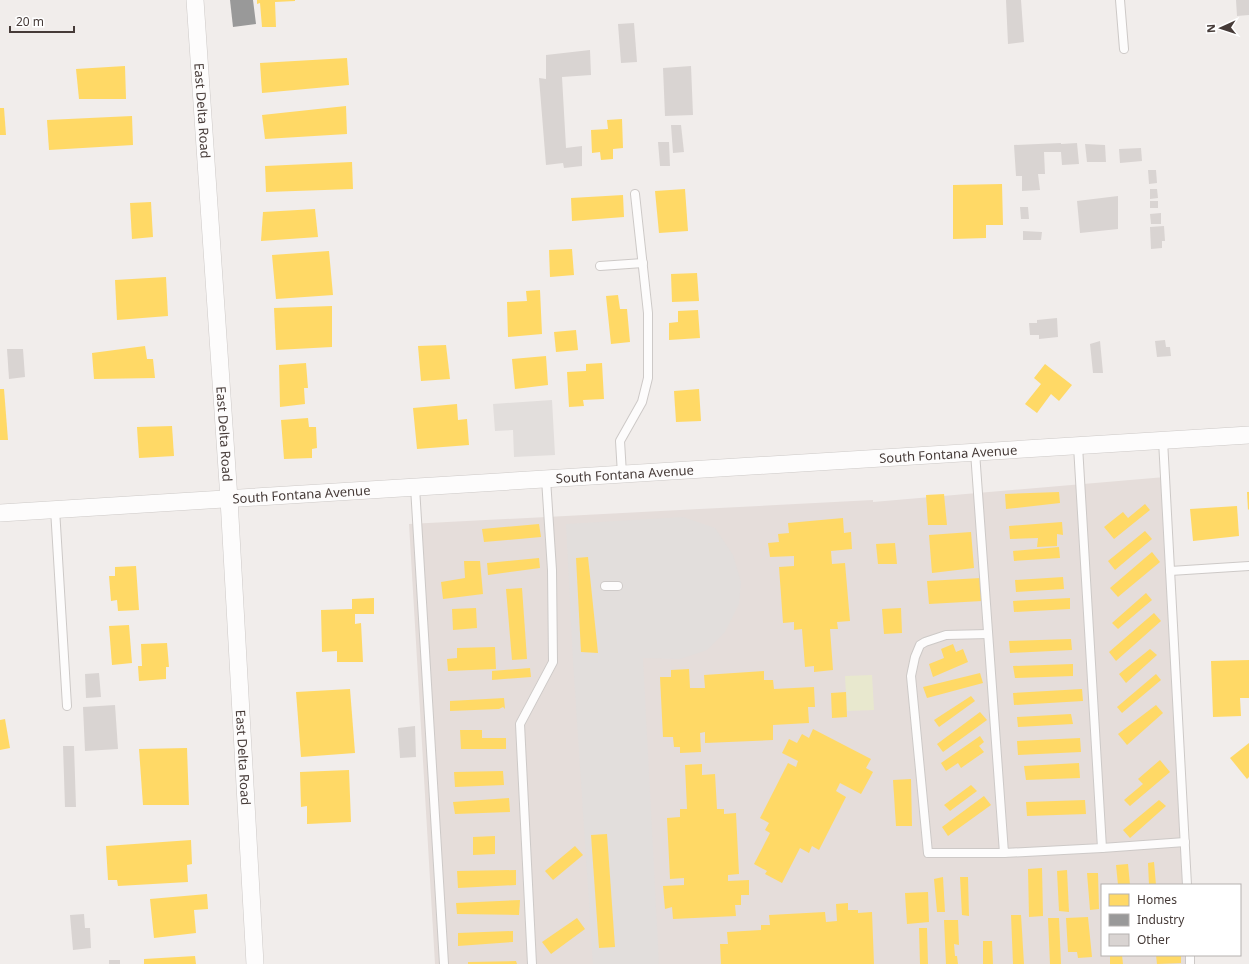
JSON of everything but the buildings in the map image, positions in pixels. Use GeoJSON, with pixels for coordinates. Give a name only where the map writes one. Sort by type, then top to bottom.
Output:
{"type":"FeatureCollection","features":[{"type":"Feature","properties":{"kind":"street","name":"East Delta Road"},"geometry":{"type":"LineString","coordinates":[[194,0],[229,499],[255,964]]}},
{"type":"Feature","properties":{"kind":"street","name":"South Fontana Avenue"},"geometry":{"type":"LineString","coordinates":[[0,513],[1249,435]]}},
{"type":"Feature","properties":{"kind":"lane"},"geometry":{"type":"LineString","coordinates":[[1120,0],[1124,49]]}},
{"type":"Feature","properties":{"kind":"lane"},"geometry":{"type":"LineString","coordinates":[[622,474],[620,441],[642,402],[648,378],[648,313],[635,194]]}},
{"type":"Feature","properties":{"kind":"lane"},"geometry":{"type":"LineString","coordinates":[[600,266],[643,264]]}},
{"type":"Feature","properties":{"kind":"lane"},"geometry":{"type":"LineString","coordinates":[[1163,440],[1187,884]]}},
{"type":"Feature","properties":{"kind":"lane"},"geometry":{"type":"LineString","coordinates":[[1078,446],[1102,848]]}},
{"type":"Feature","properties":{"kind":"lane"},"geometry":{"type":"LineString","coordinates":[[975,452],[1004,853]]}},
{"type":"Feature","properties":{"kind":"lane"},"geometry":{"type":"LineString","coordinates":[[532,964],[520,724],[553,662],[552,570],[546,479]]}},
{"type":"Feature","properties":{"kind":"lane"},"geometry":{"type":"LineString","coordinates":[[415,487],[444,964]]}},
{"type":"Feature","properties":{"kind":"lane"},"geometry":{"type":"LineString","coordinates":[[55,509],[67,706]]}},
{"type":"Feature","properties":{"kind":"lane"},"geometry":{"type":"LineString","coordinates":[[1170,571],[1249,566]]}},
{"type":"Feature","properties":{"kind":"lane"},"geometry":{"type":"LineString","coordinates":[[605,586],[618,586]]}},
{"type":"Feature","properties":{"kind":"lane"},"geometry":{"type":"LineString","coordinates":[[988,634],[946,634],[920,645],[915,657],[911,676],[928,853],[1004,853],[1185,842]]}},
{"type":"Feature","properties":{"kind":"shaded area"},"geometry":{"type":"Polygon","coordinates":[[[552,400],[555,455],[514,457],[513,430],[495,431],[493,404],[552,400]]]}},
{"type":"Feature","properties":{"kind":"shaded area"},"geometry":{"type":"Polygon","coordinates":[[[1165,477],[1190,884],[1101,884],[1101,956],[1195,956],[1195,964],[435,964],[409,524],[873,500],[873,502],[1165,477]]]}},
{"type":"Feature","properties":{"kind":"shaded area"},"geometry":{"type":"Polygon","coordinates":[[[683,517],[715,528],[733,555],[741,582],[739,604],[725,632],[707,650],[680,659],[643,658],[659,964],[593,964],[573,661],[566,524],[683,517]]]}},
{"type":"Feature","properties":{"kind":"green space"},"geometry":{"type":"Polygon","coordinates":[[[872,675],[874,710],[847,711],[845,676],[872,675]]]}}]}
